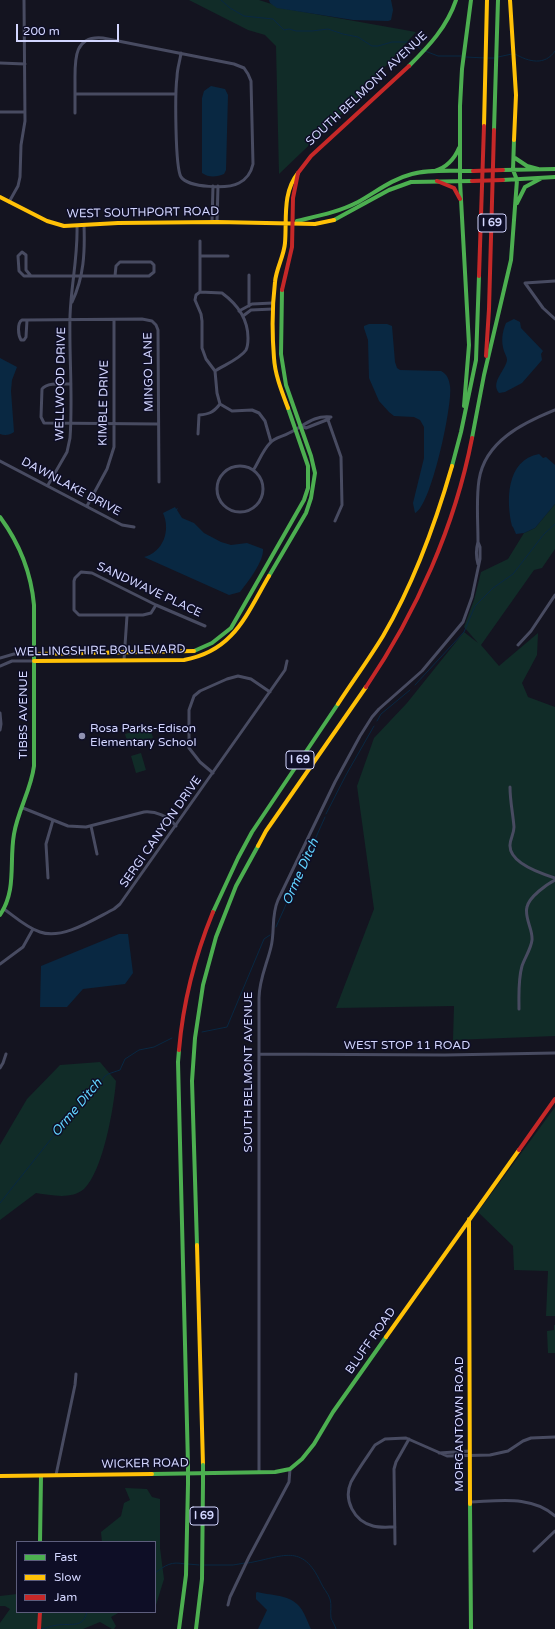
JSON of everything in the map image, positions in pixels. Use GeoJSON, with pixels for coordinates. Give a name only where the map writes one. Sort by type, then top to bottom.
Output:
{"type":"FeatureCollection","features":[{"type":"Feature","properties":{"kind":"main road","name":"SOUTH BELMONT AVENUE"},"geometry":{"type":"LineString","coordinates":[[285,222],[288,190],[299,170],[311,156],[438,37],[449,19],[456,0]]}},
{"type":"Feature","properties":{"kind":"main road"},"geometry":{"type":"LineString","coordinates":[[461,429],[469,346],[460,181],[460,106],[462,69],[471,0]]}},
{"type":"Feature","properties":{"kind":"main road","name":"I 69"},"geometry":{"type":"LineString","coordinates":[[178,1629],[182,1617],[186,1580],[188,1547],[188,1465],[178,1045],[188,993],[213,914],[225,883],[237,858],[260,820],[374,650],[405,594],[437,517],[450,476],[474,373],[477,350],[487,0]]}},
{"type":"Feature","properties":{"kind":"main road","name":"I 69"},"geometry":{"type":"LineString","coordinates":[[193,1629],[202,1579],[203,1465],[192,1074],[197,1022],[208,963],[228,906],[254,852],[270,825],[380,664],[418,596],[437,553],[462,482],[484,375],[489,314],[498,42],[498,0]]}},
{"type":"Feature","properties":{"kind":"main road"},"geometry":{"type":"LineString","coordinates":[[484,375],[511,260],[516,180],[513,170],[515,158],[516,95],[510,0]]}},
{"type":"Feature","properties":{"kind":"main road"},"geometry":{"type":"LineString","coordinates":[[435,171],[444,168],[451,162],[457,154],[461,141]]}},
{"type":"Feature","properties":{"kind":"main road"},"geometry":{"type":"LineString","coordinates":[[515,158],[527,166],[538,169]]}},
{"type":"Feature","properties":{"kind":"main road","name":"WEST SOUTHPORT ROAD"},"geometry":{"type":"LineString","coordinates":[[293,222],[325,216],[358,202],[401,178],[420,172],[555,169]]}},
{"type":"Feature","properties":{"kind":"main road","name":"SOUTH BELMONT AVENUE"},"geometry":{"type":"LineString","coordinates":[[293,222],[293,198],[299,170]]}},
{"type":"Feature","properties":{"kind":"main road","name":"WEST SOUTHPORT ROAD"},"geometry":{"type":"LineString","coordinates":[[0,197],[47,221],[59,225],[77,226],[118,223],[212,222],[293,222],[316,224],[328,222],[349,213],[396,187],[416,182],[516,180],[555,177]]}},
{"type":"Feature","properties":{"kind":"main road"},"geometry":{"type":"LineString","coordinates":[[514,211],[519,197],[525,187],[540,179]]}},
{"type":"Feature","properties":{"kind":"main road"},"geometry":{"type":"LineString","coordinates":[[437,181],[454,188],[459,195],[462,205]]}},
{"type":"Feature","properties":{"kind":"main road","name":"WELLINGSHIRE BOULEVARD"},"geometry":{"type":"LineString","coordinates":[[34,654],[182,653],[196,651],[212,645],[225,635],[231,628],[305,498],[308,488],[308,466],[280,388],[275,366],[273,303],[275,280],[285,244],[285,222]]}},
{"type":"Feature","properties":{"kind":"main road","name":"WELLINGSHIRE BOULEVARD"},"geometry":{"type":"LineString","coordinates":[[34,661],[193,659],[216,650],[227,642],[237,631],[309,506],[315,473],[311,456],[286,385],[281,354],[281,290],[292,247],[293,222]]}},
{"type":"Feature","properties":{"kind":"main road","name":"TIBBS AVENUE"},"geometry":{"type":"LineString","coordinates":[[0,517],[18,544],[30,577],[33,602],[34,654],[34,770],[32,782],[14,835],[12,885],[4,909],[0,915]]}},
{"type":"Feature","properties":{"kind":"main road","name":"BLUFF ROAD"},"geometry":{"type":"LineString","coordinates":[[290,1469],[304,1458],[333,1412],[555,1099]]}},
{"type":"Feature","properties":{"kind":"main road","name":"MORGANTOWN ROAD"},"geometry":{"type":"LineString","coordinates":[[470,1218],[470,1629]]}},
{"type":"Feature","properties":{"kind":"main road","name":"WICKER ROAD"},"geometry":{"type":"LineString","coordinates":[[0,1476],[259,1472],[290,1469]]}},
{"type":"Feature","properties":{"kind":"main road"},"geometry":{"type":"LineString","coordinates":[[40,1541],[41,1476]]}},
{"type":"Feature","properties":{"kind":"main road"},"geometry":{"type":"LineString","coordinates":[[196,1629],[201,1591]]}},
{"type":"Feature","properties":{"kind":"main road"},"geometry":{"type":"LineString","coordinates":[[39,1629],[40,1613]]}},
{"type":"Feature","properties":{"kind":"street"},"geometry":{"type":"LineString","coordinates":[[9,202],[18,186],[20,177],[20,145],[25,112],[24,0]]}},
{"type":"Feature","properties":{"kind":"street"},"geometry":{"type":"LineString","coordinates":[[75,113],[75,56],[83,43],[93,38],[103,38],[181,53],[240,66],[248,74],[252,85],[253,163],[246,178],[236,185],[200,186],[189,182],[181,176],[178,169],[176,94],[181,53]]}},
{"type":"Feature","properties":{"kind":"street"},"geometry":{"type":"LineString","coordinates":[[0,63],[25,64]]}},
{"type":"Feature","properties":{"kind":"street"},"geometry":{"type":"LineString","coordinates":[[75,94],[176,94]]}},
{"type":"Feature","properties":{"kind":"street"},"geometry":{"type":"LineString","coordinates":[[0,112],[25,112]]}},
{"type":"Feature","properties":{"kind":"street"},"geometry":{"type":"LineString","coordinates":[[212,222],[213,186]]}},
{"type":"Feature","properties":{"kind":"street"},"geometry":{"type":"LineString","coordinates":[[217,222],[218,186]]}},
{"type":"Feature","properties":{"kind":"street","name":"WELLWOOD DRIVE"},"geometry":{"type":"LineString","coordinates":[[72,302],[81,276],[84,258],[84,225]]}},
{"type":"Feature","properties":{"kind":"street","name":"WELLWOOD DRIVE"},"geometry":{"type":"LineString","coordinates":[[48,486],[67,452],[70,438],[70,320],[72,302],[71,293],[77,253],[77,226]]}},
{"type":"Feature","properties":{"kind":"street"},"geometry":{"type":"LineString","coordinates":[[200,241],[200,292]]}},
{"type":"Feature","properties":{"kind":"street"},"geometry":{"type":"LineString","coordinates":[[30,276],[26,270],[26,255],[24,253],[20,253],[18,256],[19,271],[24,276],[30,276],[74,276],[81,276],[115,276],[151,275],[154,273],[154,266],[151,262],[120,262],[116,265],[115,276]]}},
{"type":"Feature","properties":{"kind":"street"},"geometry":{"type":"LineString","coordinates":[[200,256],[228,256]]}},
{"type":"Feature","properties":{"kind":"street"},"geometry":{"type":"LineString","coordinates":[[249,275],[249,306]]}},
{"type":"Feature","properties":{"kind":"street"},"geometry":{"type":"LineString","coordinates":[[555,282],[524,283],[543,308],[555,319]]}},
{"type":"Feature","properties":{"kind":"street"},"geometry":{"type":"LineString","coordinates":[[215,371],[242,355],[248,343],[248,328],[243,316],[222,293],[200,292],[196,295],[195,300],[201,314],[202,348],[206,359],[215,371],[217,393],[220,404],[232,411],[252,410],[259,413],[265,421],[271,442]]}},
{"type":"Feature","properties":{"kind":"street"},"geometry":{"type":"LineString","coordinates":[[239,311],[249,306],[273,303]]}},
{"type":"Feature","properties":{"kind":"street"},"geometry":{"type":"LineString","coordinates":[[243,316],[251,310],[273,309]]}},
{"type":"Feature","properties":{"kind":"street","name":"MINGO LANE"},"geometry":{"type":"LineString","coordinates":[[27,320],[136,319],[152,321],[156,325],[158,330],[159,482]]}},
{"type":"Feature","properties":{"kind":"street"},"geometry":{"type":"LineString","coordinates":[[22,320],[27,320],[26,337],[21,340],[19,337],[19,322],[22,320]]}},
{"type":"Feature","properties":{"kind":"street","name":"KIMBLE DRIVE"},"geometry":{"type":"LineString","coordinates":[[87,506],[103,478],[110,462],[114,443],[114,320]]}},
{"type":"Feature","properties":{"kind":"street"},"geometry":{"type":"LineString","coordinates":[[71,384],[47,385],[43,387],[41,417],[44,423],[158,424]]}},
{"type":"Feature","properties":{"kind":"street"},"geometry":{"type":"LineString","coordinates":[[198,434],[199,415],[210,414],[215,411],[220,404]]}},
{"type":"Feature","properties":{"kind":"street","name":"SOUTH BELMONT AVENUE"},"geometry":{"type":"LineString","coordinates":[[259,1472],[259,989],[271,947],[273,919],[278,900],[335,782],[372,717],[379,709],[415,678],[459,627],[465,616],[474,590],[478,564],[476,547],[478,542],[478,484],[483,466],[489,455],[496,445],[509,433],[555,410]]}},
{"type":"Feature","properties":{"kind":"street"},"geometry":{"type":"LineString","coordinates":[[254,469],[271,442],[305,423],[324,416],[331,416],[328,420],[306,428],[301,426]]}},
{"type":"Feature","properties":{"kind":"street"},"geometry":{"type":"LineString","coordinates":[[328,420],[341,452],[342,505],[335,521]]}},
{"type":"Feature","properties":{"kind":"street","name":"DAWNLAKE DRIVE"},"geometry":{"type":"LineString","coordinates":[[0,461],[122,525],[134,527]]}},
{"type":"Feature","properties":{"kind":"street"},"geometry":{"type":"LineString","coordinates":[[236,465],[242,465],[254,469],[260,476],[263,486],[260,501],[253,508],[245,512],[233,511],[227,508],[219,499],[217,493],[216,487],[221,475],[225,470],[236,465]]}},
{"type":"Feature","properties":{"kind":"street","name":"SANDWAVE PLACE"},"geometry":{"type":"LineString","coordinates":[[127,616],[85,616],[77,613],[74,606],[74,581],[78,574],[84,572],[92,573],[156,605],[206,626]]}},
{"type":"Feature","properties":{"kind":"street"},"geometry":{"type":"LineString","coordinates":[[518,645],[531,631],[555,595]]}},
{"type":"Feature","properties":{"kind":"street"},"geometry":{"type":"LineString","coordinates":[[124,660],[127,616],[148,615],[156,605]]}},
{"type":"Feature","properties":{"kind":"street","name":"WELLINGSHIRE BOULEVARD"},"geometry":{"type":"LineString","coordinates":[[0,658],[14,654],[34,654]]}},
{"type":"Feature","properties":{"kind":"street","name":"WELLINGSHIRE BOULEVARD"},"geometry":{"type":"LineString","coordinates":[[0,666],[14,661],[34,661]]}},
{"type":"Feature","properties":{"kind":"street","name":"SERGI CANYON DRIVE"},"geometry":{"type":"LineString","coordinates":[[4,909],[34,929],[47,934],[61,933],[114,909],[124,900],[270,692],[285,670],[287,661]]}},
{"type":"Feature","properties":{"kind":"street"},"geometry":{"type":"LineString","coordinates":[[213,773],[200,762],[189,748],[189,710],[194,696],[200,691],[227,679],[238,676],[251,679],[270,692]]}},
{"type":"Feature","properties":{"kind":"street"},"geometry":{"type":"LineString","coordinates":[[0,713],[0,730]]}},
{"type":"Feature","properties":{"kind":"street"},"geometry":{"type":"LineString","coordinates":[[510,787],[514,830],[510,846],[511,850],[522,864],[542,875],[555,879]]}},
{"type":"Feature","properties":{"kind":"street"},"geometry":{"type":"LineString","coordinates":[[23,808],[68,826],[86,827],[144,812],[160,814],[176,826]]}},
{"type":"Feature","properties":{"kind":"street"},"geometry":{"type":"LineString","coordinates":[[48,878],[46,844],[53,820]]}},
{"type":"Feature","properties":{"kind":"street"},"geometry":{"type":"LineString","coordinates":[[91,826],[97,854]]}},
{"type":"Feature","properties":{"kind":"street"},"geometry":{"type":"LineString","coordinates":[[519,1009],[522,965],[531,945],[532,938],[526,907],[528,902],[546,885],[555,879]]}},
{"type":"Feature","properties":{"kind":"street"},"geometry":{"type":"LineString","coordinates":[[0,964],[23,947],[34,929]]}},
{"type":"Feature","properties":{"kind":"street"},"geometry":{"type":"LineString","coordinates":[[0,1068],[6,1054]]}},
{"type":"Feature","properties":{"kind":"street","name":"WEST STOP 11 ROAD"},"geometry":{"type":"LineString","coordinates":[[259,1054],[555,1054]]}},
{"type":"Feature","properties":{"kind":"street"},"geometry":{"type":"LineString","coordinates":[[56,1475],[76,1374]]}},
{"type":"Feature","properties":{"kind":"street"},"geometry":{"type":"LineString","coordinates":[[395,1527],[377,1527],[365,1523],[355,1515],[349,1502],[348,1491],[351,1482],[375,1445],[385,1439],[409,1439],[447,1456],[470,1453],[499,1454],[531,1438],[555,1437]]}},
{"type":"Feature","properties":{"kind":"street"},"geometry":{"type":"LineString","coordinates":[[395,1544],[394,1469],[396,1462],[409,1439]]}},
{"type":"Feature","properties":{"kind":"street"},"geometry":{"type":"LineString","coordinates":[[228,1605],[249,1557],[289,1482],[290,1469]]}},
{"type":"Feature","properties":{"kind":"street"},"geometry":{"type":"LineString","coordinates":[[470,1502],[528,1502],[542,1507],[555,1516]]}},
{"type":"Feature","properties":{"kind":"street"},"geometry":{"type":"LineString","coordinates":[[534,1551],[555,1531]]}},
{"type":"Feature","properties":{"kind":"green space"},"geometry":{"type":"Polygon","coordinates":[[[189,0],[259,0],[287,9],[416,32],[349,107],[279,174],[276,46],[265,35],[248,30],[189,0]]]}},
{"type":"Feature","properties":{"kind":"green space"},"geometry":{"type":"Polygon","coordinates":[[[555,504],[555,549],[542,568],[534,570],[481,645],[499,666],[538,633],[537,655],[522,683],[528,697],[555,707],[555,1036],[453,1040],[454,1006],[336,1008],[374,909],[357,786],[374,738],[407,703],[464,632],[478,643],[464,627],[474,600],[481,572],[508,559],[524,533],[535,528],[555,504]]]}},
{"type":"Feature","properties":{"kind":"green space"},"geometry":{"type":"Polygon","coordinates":[[[150,727],[153,738],[128,744],[125,734],[150,727]]]}},
{"type":"Feature","properties":{"kind":"green space"},"geometry":{"type":"Polygon","coordinates":[[[141,753],[146,770],[136,773],[131,756],[141,753]]]}},
{"type":"Feature","properties":{"kind":"green space"},"geometry":{"type":"Polygon","coordinates":[[[100,1062],[116,1081],[110,1122],[102,1154],[91,1180],[84,1189],[73,1195],[54,1196],[36,1193],[0,1220],[0,1145],[27,1099],[60,1065],[100,1062]]]}},
{"type":"Feature","properties":{"kind":"green space"},"geometry":{"type":"Polygon","coordinates":[[[555,1107],[555,1316],[546,1316],[548,1271],[514,1270],[513,1246],[478,1212],[555,1107]]]}},
{"type":"Feature","properties":{"kind":"green space"},"geometry":{"type":"Polygon","coordinates":[[[554,1325],[555,1353],[548,1353],[547,1331],[554,1330],[554,1325]]]}},
{"type":"Feature","properties":{"kind":"green space"},"geometry":{"type":"Polygon","coordinates":[[[125,1488],[147,1489],[152,1497],[160,1499],[160,1548],[164,1579],[156,1605],[156,1541],[102,1541],[101,1532],[121,1516],[124,1503],[130,1500],[125,1488]]]}},
{"type":"Feature","properties":{"kind":"green space"},"geometry":{"type":"Polygon","coordinates":[[[16,1594],[16,1613],[118,1613],[111,1617],[116,1626],[112,1629],[100,1622],[83,1629],[0,1629],[0,1623],[10,1609],[5,1606],[0,1606],[0,1596],[16,1594]]]}},
{"type":"Feature","properties":{"kind":"water"},"geometry":{"type":"Polygon","coordinates":[[[269,0],[391,0],[393,10],[391,20],[388,21],[353,20],[277,8],[270,3],[269,0]]]}},
{"type":"Feature","properties":{"kind":"water"},"geometry":{"type":"Polygon","coordinates":[[[211,86],[225,89],[228,95],[226,170],[224,174],[219,176],[207,176],[202,173],[202,98],[204,91],[211,86]]]}},
{"type":"Feature","properties":{"kind":"water"},"geometry":{"type":"Polygon","coordinates":[[[514,319],[520,322],[521,328],[543,351],[541,354],[542,360],[522,383],[505,392],[499,393],[496,385],[497,380],[507,360],[502,344],[503,333],[506,323],[514,319]]]}},
{"type":"Feature","properties":{"kind":"water"},"geometry":{"type":"Polygon","coordinates":[[[369,324],[387,324],[392,326],[395,362],[397,368],[400,370],[441,371],[446,375],[449,381],[450,396],[448,413],[440,454],[428,493],[421,507],[415,513],[413,503],[424,458],[424,427],[420,420],[414,417],[394,416],[379,401],[369,378],[368,340],[364,326],[369,324]]]}},
{"type":"Feature","properties":{"kind":"water"},"geometry":{"type":"Polygon","coordinates":[[[0,358],[17,367],[12,380],[11,391],[14,432],[6,435],[0,434],[0,358]]]}},
{"type":"Feature","properties":{"kind":"water"},"geometry":{"type":"Polygon","coordinates":[[[539,454],[543,458],[546,457],[555,465],[555,504],[535,528],[524,533],[516,534],[512,526],[510,516],[509,494],[511,483],[514,473],[520,464],[528,458],[539,454]]]}},
{"type":"Feature","properties":{"kind":"water"},"geometry":{"type":"Polygon","coordinates":[[[175,507],[176,509],[178,508],[177,510],[182,518],[194,523],[204,533],[221,542],[231,545],[247,543],[263,549],[263,554],[258,565],[240,592],[229,595],[144,557],[156,551],[164,540],[166,527],[163,513],[175,507]]]}},
{"type":"Feature","properties":{"kind":"water"},"geometry":{"type":"Polygon","coordinates":[[[119,934],[128,934],[133,973],[125,984],[83,989],[67,1007],[40,1007],[41,966],[119,934]]]}},
{"type":"Feature","properties":{"kind":"water"},"geometry":{"type":"Polygon","coordinates":[[[257,1592],[284,1597],[293,1601],[302,1609],[311,1629],[258,1629],[267,1610],[256,1599],[257,1592]]]}},
{"type":"Feature","properties":{"kind":"waterway"},"geometry":{"type":"LineString","coordinates":[[221,0],[230,8],[244,16],[273,19],[284,30],[312,31],[328,29],[358,37],[372,46],[392,42],[408,42],[413,43],[422,50]]}},
{"type":"Feature","properties":{"kind":"waterway"},"geometry":{"type":"LineString","coordinates":[[425,51],[438,56],[461,56]]}},
{"type":"Feature","properties":{"kind":"waterway"},"geometry":{"type":"LineString","coordinates":[[515,54],[531,61],[542,61],[551,56],[555,51]]}},
{"type":"Feature","properties":{"kind":"waterway"},"geometry":{"type":"LineString","coordinates":[[498,57],[512,54]]}},
{"type":"Feature","properties":{"kind":"waterway"},"geometry":{"type":"LineString","coordinates":[[466,57],[485,58]]}},
{"type":"Feature","properties":{"kind":"waterway"},"geometry":{"type":"LineString","coordinates":[[488,58],[495,58]]}},
{"type":"Feature","properties":{"kind":"waterway","name":"Orme Ditch"},"geometry":{"type":"LineString","coordinates":[[415,685],[464,632],[475,606],[493,588],[513,574],[544,534],[555,524]]}},
{"type":"Feature","properties":{"kind":"waterway","name":"Orme Ditch"},"geometry":{"type":"LineString","coordinates":[[377,721],[381,714],[410,690]]}},
{"type":"Feature","properties":{"kind":"waterway","name":"Orme Ditch"},"geometry":{"type":"LineString","coordinates":[[326,814],[374,726]]}},
{"type":"Feature","properties":{"kind":"waterway","name":"Orme Ditch"},"geometry":{"type":"LineString","coordinates":[[276,927],[325,817]]}},
{"type":"Feature","properties":{"kind":"waterway","name":"Orme Ditch"},"geometry":{"type":"LineString","coordinates":[[202,1032],[227,1027],[264,939],[270,935]]}},
{"type":"Feature","properties":{"kind":"waterway","name":"Orme Ditch"},"geometry":{"type":"LineString","coordinates":[[0,1203],[90,1090],[100,1084],[104,1077],[108,1074],[120,1070],[125,1059],[139,1050],[154,1047],[172,1038]]}},
{"type":"Feature","properties":{"kind":"waterway"},"geometry":{"type":"LineString","coordinates":[[248,1563],[290,1555],[299,1557],[306,1562],[314,1570],[330,1599],[331,1618],[336,1629]]}},
{"type":"Feature","properties":{"kind":"waterway"},"geometry":{"type":"LineString","coordinates":[[156,1572],[172,1563],[185,1564]]}},
{"type":"Feature","properties":{"kind":"waterway"},"geometry":{"type":"LineString","coordinates":[[204,1565],[233,1565],[245,1563]]}},
{"type":"Feature","properties":{"kind":"waterway"},"geometry":{"type":"LineString","coordinates":[[188,1564],[199,1565]]}},
{"type":"Feature","properties":{"kind":"waterway"},"geometry":{"type":"LineString","coordinates":[[41,1629],[57,1625],[79,1623],[83,1621],[87,1613]]}},
{"type":"Feature","properties":{"kind":"traffic: fast"},"geometry":{"type":"LineString","coordinates":[[409,66],[437,36],[448,19],[456,0]]}},
{"type":"Feature","properties":{"kind":"traffic: fast"},"geometry":{"type":"LineString","coordinates":[[464,406],[469,345],[460,181],[460,106],[462,69],[471,0]]}},
{"type":"Feature","properties":{"kind":"traffic: fast"},"geometry":{"type":"LineString","coordinates":[[494,130],[498,0]]}},
{"type":"Feature","properties":{"kind":"traffic: fast"},"geometry":{"type":"LineString","coordinates":[[472,438],[484,375],[511,260],[517,180],[513,170],[514,140]]}},
{"type":"Feature","properties":{"kind":"traffic: fast"},"geometry":{"type":"LineString","coordinates":[[435,171],[450,162],[459,148]]}},
{"type":"Feature","properties":{"kind":"traffic: fast"},"geometry":{"type":"LineString","coordinates":[[515,158],[527,166],[538,169]]}},
{"type":"Feature","properties":{"kind":"traffic: fast"},"geometry":{"type":"LineString","coordinates":[[503,170],[555,169]]}},
{"type":"Feature","properties":{"kind":"traffic: fast"},"geometry":{"type":"LineString","coordinates":[[297,221],[351,205],[391,182],[412,174],[435,171],[473,171]]}},
{"type":"Feature","properties":{"kind":"traffic: fast"},"geometry":{"type":"LineString","coordinates":[[503,180],[555,177]]}},
{"type":"Feature","properties":{"kind":"traffic: fast"},"geometry":{"type":"LineString","coordinates":[[517,203],[525,187],[540,179]]}},
{"type":"Feature","properties":{"kind":"traffic: fast"},"geometry":{"type":"LineString","coordinates":[[334,220],[389,190],[411,182],[472,181]]}},
{"type":"Feature","properties":{"kind":"traffic: fast"},"geometry":{"type":"LineString","coordinates":[[452,466],[461,432],[476,360],[479,276]]}},
{"type":"Feature","properties":{"kind":"traffic: fast"},"geometry":{"type":"LineString","coordinates":[[269,576],[306,513],[311,498],[315,473],[311,456],[286,385],[281,354],[282,290]]}},
{"type":"Feature","properties":{"kind":"traffic: fast"},"geometry":{"type":"LineString","coordinates":[[194,651],[212,643],[231,628],[304,500],[308,488],[308,466],[288,408]]}},
{"type":"Feature","properties":{"kind":"traffic: fast"},"geometry":{"type":"LineString","coordinates":[[0,517],[19,548],[30,581],[34,605],[34,766],[14,834],[12,876],[9,896],[0,915]]}},
{"type":"Feature","properties":{"kind":"traffic: fast"},"geometry":{"type":"LineString","coordinates":[[213,912],[252,832],[338,704]]}},
{"type":"Feature","properties":{"kind":"traffic: fast"},"geometry":{"type":"LineString","coordinates":[[197,1245],[192,1081],[195,1038],[203,985],[216,937],[236,886],[258,846]]}},
{"type":"Feature","properties":{"kind":"traffic: fast"},"geometry":{"type":"LineString","coordinates":[[179,1050],[178,1062],[188,1465]]}},
{"type":"Feature","properties":{"kind":"traffic: fast"},"geometry":{"type":"LineString","coordinates":[[152,1474],[275,1472],[290,1469],[302,1459],[314,1444],[333,1412],[386,1337]]}},
{"type":"Feature","properties":{"kind":"traffic: fast"},"geometry":{"type":"LineString","coordinates":[[188,1465],[188,1484]]}},
{"type":"Feature","properties":{"kind":"traffic: fast"},"geometry":{"type":"LineString","coordinates":[[203,1465],[203,1483]]}},
{"type":"Feature","properties":{"kind":"traffic: fast"},"geometry":{"type":"LineString","coordinates":[[40,1541],[41,1476]]}},
{"type":"Feature","properties":{"kind":"traffic: fast"},"geometry":{"type":"LineString","coordinates":[[196,1629],[202,1579],[203,1483]]}},
{"type":"Feature","properties":{"kind":"traffic: fast"},"geometry":{"type":"LineString","coordinates":[[179,1629],[186,1575],[188,1484]]}},
{"type":"Feature","properties":{"kind":"traffic: fast"},"geometry":{"type":"LineString","coordinates":[[470,1504],[471,1629]]}},
{"type":"Feature","properties":{"kind":"traffic: slow"},"geometry":{"type":"LineString","coordinates":[[484,126],[487,0]]}},
{"type":"Feature","properties":{"kind":"traffic: slow"},"geometry":{"type":"LineString","coordinates":[[510,0],[516,95],[514,140]]}},
{"type":"Feature","properties":{"kind":"traffic: slow"},"geometry":{"type":"LineString","coordinates":[[288,408],[276,371],[273,339],[273,310],[276,277],[285,243],[287,198],[293,181],[298,173]]}},
{"type":"Feature","properties":{"kind":"traffic: slow"},"geometry":{"type":"LineString","coordinates":[[0,197],[47,221],[64,226],[118,223],[217,222],[315,224],[334,220]]}},
{"type":"Feature","properties":{"kind":"traffic: slow"},"geometry":{"type":"LineString","coordinates":[[338,704],[383,636],[394,616],[423,553],[452,466]]}},
{"type":"Feature","properties":{"kind":"traffic: slow"},"geometry":{"type":"LineString","coordinates":[[34,661],[184,660],[201,655],[215,649],[227,640],[237,629],[269,576]]}},
{"type":"Feature","properties":{"kind":"traffic: slow"},"geometry":{"type":"LineString","coordinates":[[34,654],[194,651]]}},
{"type":"Feature","properties":{"kind":"traffic: slow"},"geometry":{"type":"LineString","coordinates":[[258,846],[266,831],[366,687]]}},
{"type":"Feature","properties":{"kind":"traffic: slow"},"geometry":{"type":"LineString","coordinates":[[386,1337],[519,1150]]}},
{"type":"Feature","properties":{"kind":"traffic: slow"},"geometry":{"type":"LineString","coordinates":[[469,1219],[470,1504]]}},
{"type":"Feature","properties":{"kind":"traffic: slow"},"geometry":{"type":"LineString","coordinates":[[197,1245],[203,1465]]}},
{"type":"Feature","properties":{"kind":"traffic: slow"},"geometry":{"type":"LineString","coordinates":[[0,1476],[152,1474]]}},
{"type":"Feature","properties":{"kind":"traffic: jam"},"geometry":{"type":"LineString","coordinates":[[298,173],[311,156],[409,66]]}},
{"type":"Feature","properties":{"kind":"traffic: jam"},"geometry":{"type":"LineString","coordinates":[[479,276],[484,126]]}},
{"type":"Feature","properties":{"kind":"traffic: jam"},"geometry":{"type":"LineString","coordinates":[[486,356],[489,309],[494,130]]}},
{"type":"Feature","properties":{"kind":"traffic: jam"},"geometry":{"type":"LineString","coordinates":[[473,171],[503,170]]}},
{"type":"Feature","properties":{"kind":"traffic: jam"},"geometry":{"type":"LineString","coordinates":[[282,290],[292,247],[293,198],[298,173]]}},
{"type":"Feature","properties":{"kind":"traffic: jam"},"geometry":{"type":"LineString","coordinates":[[472,181],[503,180]]}},
{"type":"Feature","properties":{"kind":"traffic: jam"},"geometry":{"type":"LineString","coordinates":[[437,181],[454,188],[460,199]]}},
{"type":"Feature","properties":{"kind":"traffic: jam"},"geometry":{"type":"LineString","coordinates":[[366,687],[401,629],[431,568],[455,504],[465,471],[472,438]]}},
{"type":"Feature","properties":{"kind":"traffic: jam"},"geometry":{"type":"LineString","coordinates":[[179,1050],[183,1015],[195,963],[213,912]]}},
{"type":"Feature","properties":{"kind":"traffic: jam"},"geometry":{"type":"LineString","coordinates":[[519,1150],[555,1099]]}},
{"type":"Feature","properties":{"kind":"traffic: jam"},"geometry":{"type":"LineString","coordinates":[[39,1629],[40,1613]]}},
{"type":"Feature","properties":{"kind":"place","name":"Rosa Parks-Edison Elementary School"},"geometry":{"type":"Point","coordinates":[82,736]}}]}
